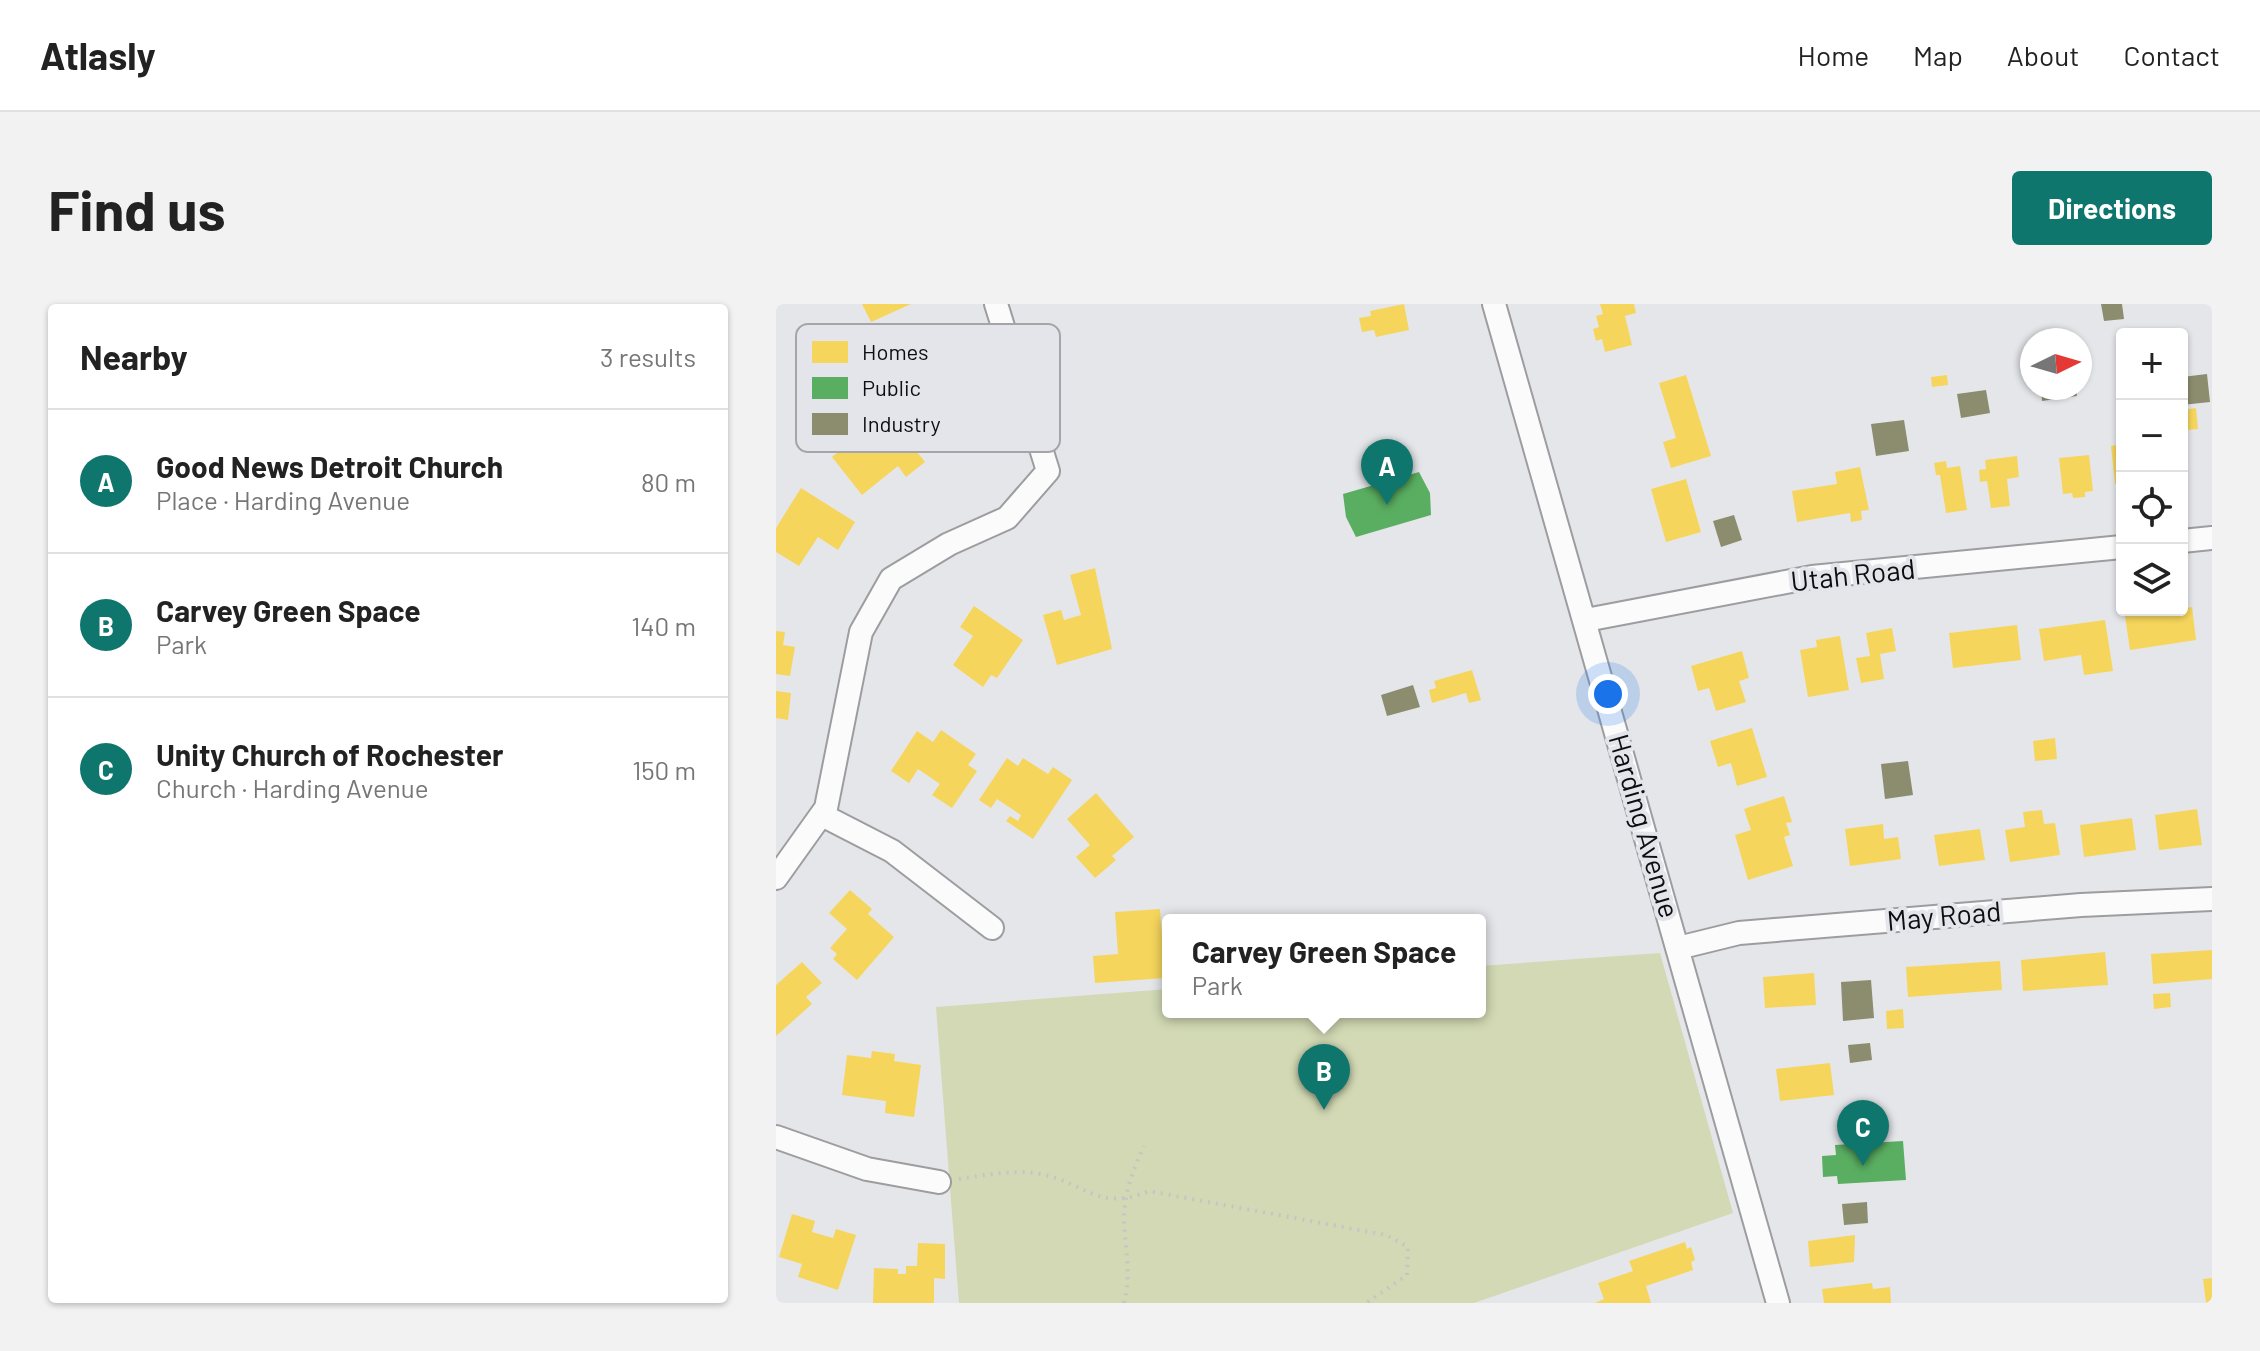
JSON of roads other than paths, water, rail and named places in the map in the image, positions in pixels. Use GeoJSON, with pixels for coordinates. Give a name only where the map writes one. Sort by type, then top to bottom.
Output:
{"type":"FeatureCollection","features":[{"type":"Feature","properties":{"kind":"street"},"geometry":{"type":"LineString","coordinates":[[996,304],[1002,324]]}},
{"type":"Feature","properties":{"kind":"street","name":"Harding Avenue"},"geometry":{"type":"LineString","coordinates":[[1494,304],[1778,1303]]}},
{"type":"Feature","properties":{"kind":"street"},"geometry":{"type":"LineString","coordinates":[[776,878],[822,815],[837,767],[861,632],[891,579],[949,544],[1007,518],[1048,471],[1042,452]]}},
{"type":"Feature","properties":{"kind":"street"},"geometry":{"type":"LineString","coordinates":[[2188,540],[2212,538]]}},
{"type":"Feature","properties":{"kind":"street","name":"Utah Road"},"geometry":{"type":"LineString","coordinates":[[1586,620],[1812,577],[2116,548]]}},
{"type":"Feature","properties":{"kind":"street"},"geometry":{"type":"LineString","coordinates":[[822,815],[892,851],[992,928]]}},
{"type":"Feature","properties":{"kind":"street","name":"May Road"},"geometry":{"type":"LineString","coordinates":[[1678,948],[1739,933],[2081,905],[2212,899]]}},
{"type":"Feature","properties":{"kind":"street"},"geometry":{"type":"LineString","coordinates":[[776,1137],[867,1169],[939,1182]]}},
{"type":"Feature","properties":{"kind":"place","name":"Good News Detroit Church"},"geometry":{"type":"Point","coordinates":[1387,505]}},
{"type":"Feature","properties":{"kind":"place","name":"Carvey Green Space"},"geometry":{"type":"Point","coordinates":[1324,1110]}},
{"type":"Feature","properties":{"kind":"place","name":"Unity Church of Rochester"},"geometry":{"type":"Point","coordinates":[1863,1166]}}]}
